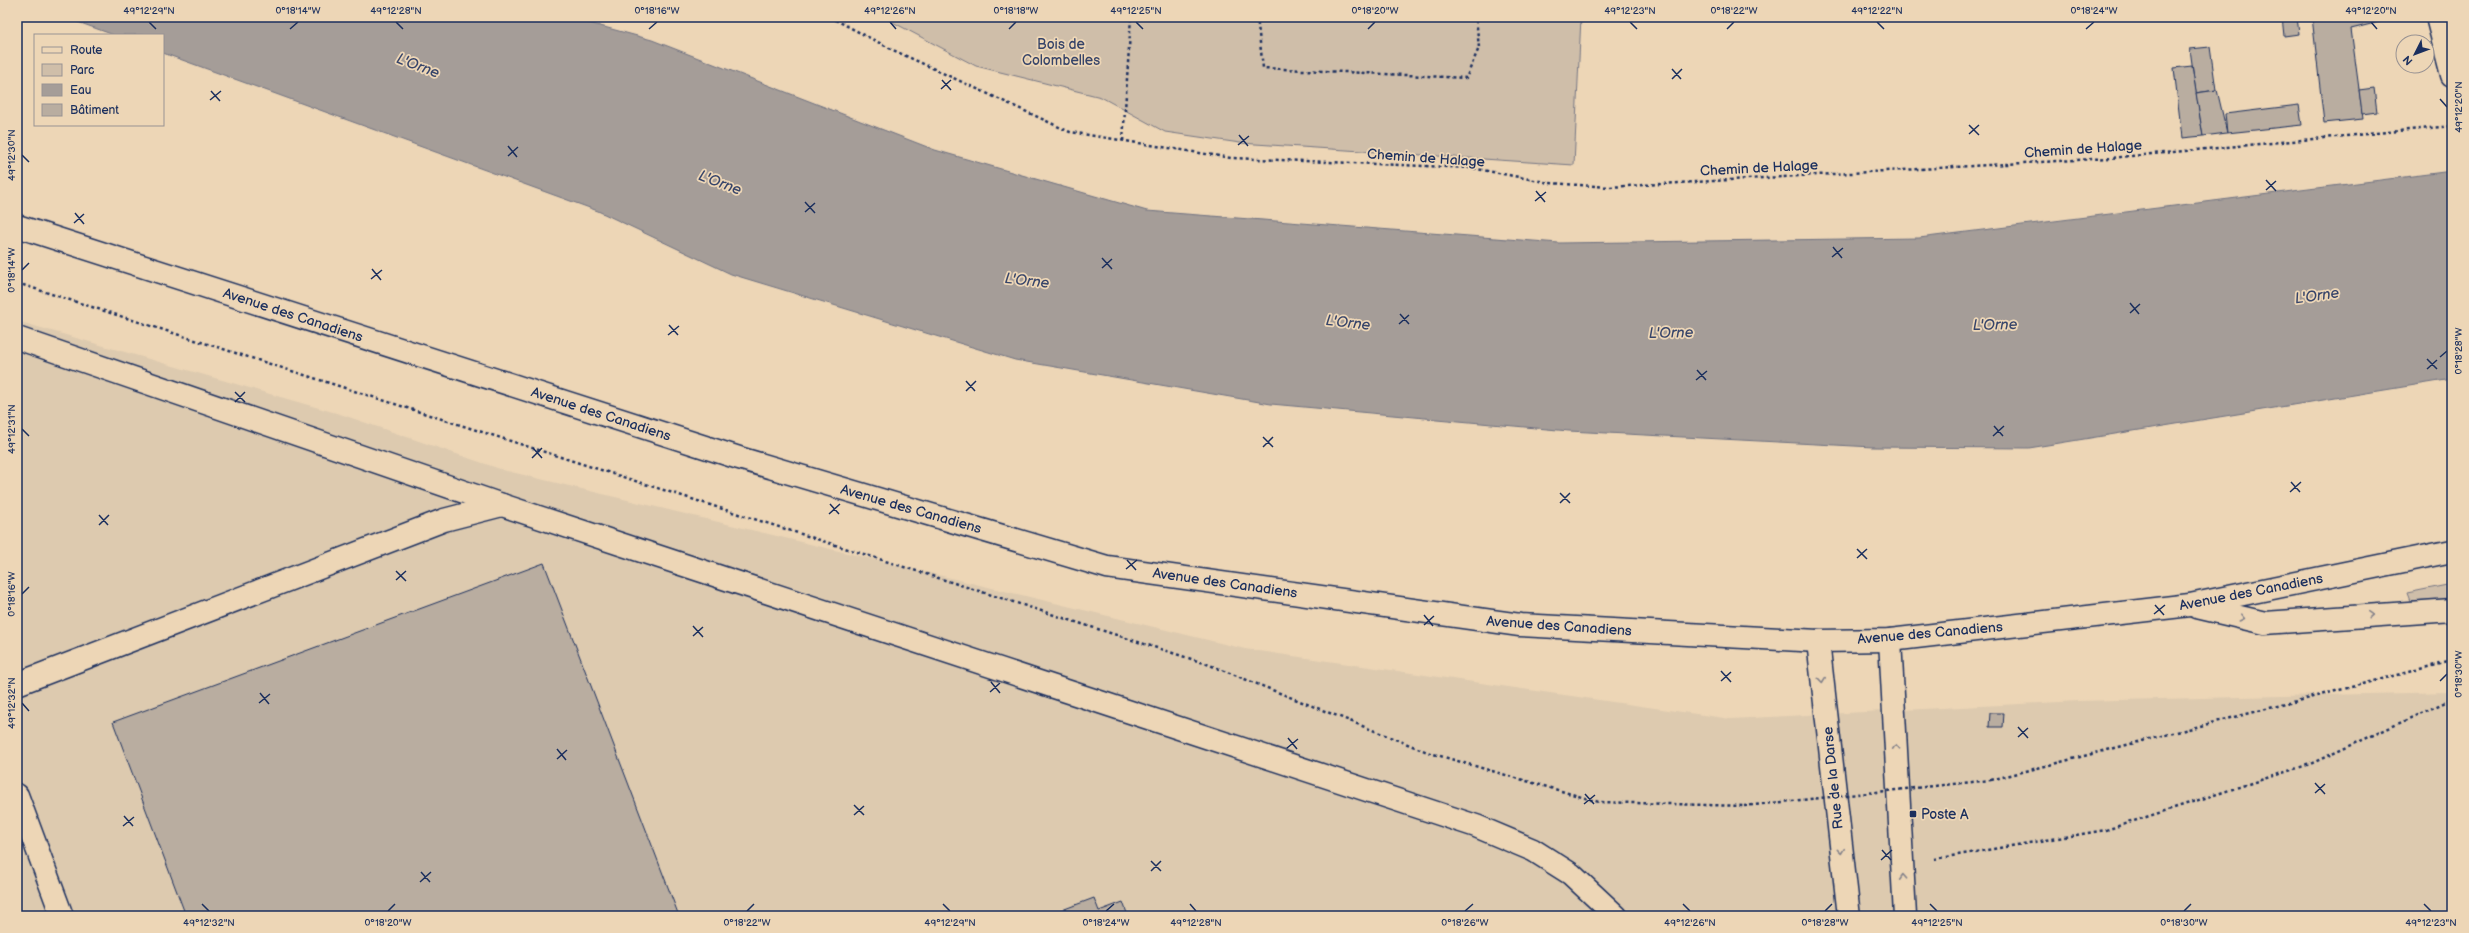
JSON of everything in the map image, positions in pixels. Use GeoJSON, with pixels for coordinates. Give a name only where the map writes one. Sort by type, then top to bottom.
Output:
{"type":"FeatureCollection","features":[{"type":"Feature","properties":{"kind":"street"},"geometry":{"type":"LineString","coordinates":[[2437,17],[2452,75]]}},
{"type":"Feature","properties":{"kind":"street","name":"Avenue des Canadiens"},"geometry":{"type":"LineString","coordinates":[[17,226],[739,458],[1108,567],[1520,625],[1818,641],[1890,640],[2190,606],[2452,551]]}},
{"type":"Feature","properties":{"kind":"street"},"geometry":{"type":"LineString","coordinates":[[17,338],[502,505],[1476,826],[1533,850],[1571,874],[1616,916]]}},
{"type":"Feature","properties":{"kind":"street"},"geometry":{"type":"LineString","coordinates":[[17,684],[444,520],[502,505]]}},
{"type":"Feature","properties":{"kind":"street"},"geometry":{"type":"LineString","coordinates":[[2190,606],[2265,623],[2452,610]]}},
{"type":"Feature","properties":{"kind":"street"},"geometry":{"type":"LineString","coordinates":[[1890,640],[1905,916]]}},
{"type":"Feature","properties":{"kind":"street","name":"Rue de la Darse"},"geometry":{"type":"LineString","coordinates":[[1818,641],[1849,916]]}},
{"type":"Feature","properties":{"kind":"street"},"geometry":{"type":"LineString","coordinates":[[17,795],[62,916]]}},
{"type":"Feature","properties":{"kind":"path","name":"Chemin de Halage"},"geometry":{"type":"LineString","coordinates":[[830,17],[891,49],[1070,132],[1231,158],[1472,168],[1550,183],[1609,187],[2110,158],[2452,126]]}},
{"type":"Feature","properties":{"kind":"path"},"geometry":{"type":"LineString","coordinates":[[1123,141],[1131,17]]}},
{"type":"Feature","properties":{"kind":"path"},"geometry":{"type":"LineString","coordinates":[[1257,17],[1263,68],[1466,78],[1479,48],[1476,17]]}},
{"type":"Feature","properties":{"kind":"path"},"geometry":{"type":"LineString","coordinates":[[17,283],[1207,664],[1430,753],[1599,802],[1744,806],[1991,780],[2452,661]]}},
{"type":"Feature","properties":{"kind":"path"},"geometry":{"type":"LineString","coordinates":[[1903,864],[2106,830],[2310,764],[2452,699]]}},
{"type":"Feature","properties":{"kind":"shaded area"},"geometry":{"type":"Polygon","coordinates":[[[17,321],[343,415],[503,470],[1245,649],[1731,719],[2078,701],[2452,692],[2452,916],[17,916],[17,321]]]}},
{"type":"Feature","properties":{"kind":"green space","name":"Bois de Colombelles"},"geometry":{"type":"Polygon","coordinates":[[[883,17],[1581,17],[1574,165],[1240,143],[1165,132],[1101,97],[976,66],[883,17]]]}},
{"type":"Feature","properties":{"kind":"green space"},"geometry":{"type":"Polygon","coordinates":[[[2452,584],[2452,599],[2410,601],[2407,593],[2452,584]]]}},
{"type":"Feature","properties":{"kind":"water","name":"L'Orne"},"geometry":{"type":"Polygon","coordinates":[[[64,17],[567,17],[652,40],[935,150],[1147,211],[1559,243],[1919,238],[2452,171],[2452,379],[2029,448],[1873,447],[1569,431],[1271,404],[1015,360],[731,274],[598,211],[164,53],[164,34],[111,34],[64,17]]]}},
{"type":"Feature","properties":{"kind":"building"},"geometry":{"type":"Polygon","coordinates":[[[2282,17],[2297,17],[2299,34],[2284,36],[2282,17]]]}},
{"type":"Feature","properties":{"kind":"building"},"geometry":{"type":"Polygon","coordinates":[[[2312,17],[2399,17],[2351,29],[2363,119],[2324,123],[2312,17]]]}},
{"type":"Feature","properties":{"kind":"building"},"geometry":{"type":"Polygon","coordinates":[[[2210,47],[2216,90],[2196,93],[2190,49],[2210,47]]]}},
{"type":"Feature","properties":{"kind":"building"},"geometry":{"type":"Polygon","coordinates":[[[2192,66],[2203,136],[2182,138],[2174,68],[2192,66]]]}},
{"type":"Feature","properties":{"kind":"building"},"geometry":{"type":"Polygon","coordinates":[[[2374,88],[2377,112],[2362,114],[2359,90],[2374,88]]]}},
{"type":"Feature","properties":{"kind":"building"},"geometry":{"type":"Polygon","coordinates":[[[2217,90],[2227,133],[2203,136],[2196,93],[2217,90]]]}},
{"type":"Feature","properties":{"kind":"building"},"geometry":{"type":"Polygon","coordinates":[[[2299,105],[2302,125],[2227,133],[2225,114],[2299,105]]]}},
{"type":"Feature","properties":{"kind":"building"},"geometry":{"type":"Polygon","coordinates":[[[544,563],[679,916],[186,916],[113,722],[544,563]]]}},
{"type":"Feature","properties":{"kind":"building"},"geometry":{"type":"Polygon","coordinates":[[[1990,713],[2004,713],[2003,727],[1989,727],[1990,713]]]}},
{"type":"Feature","properties":{"kind":"building"},"geometry":{"type":"Polygon","coordinates":[[[1094,898],[1099,911],[1123,902],[1128,916],[1046,916],[1094,898]]]}},
{"type":"Feature","properties":{"kind":"place","name":"Poste A"},"geometry":{"type":"Point","coordinates":[1913,814]}}]}
